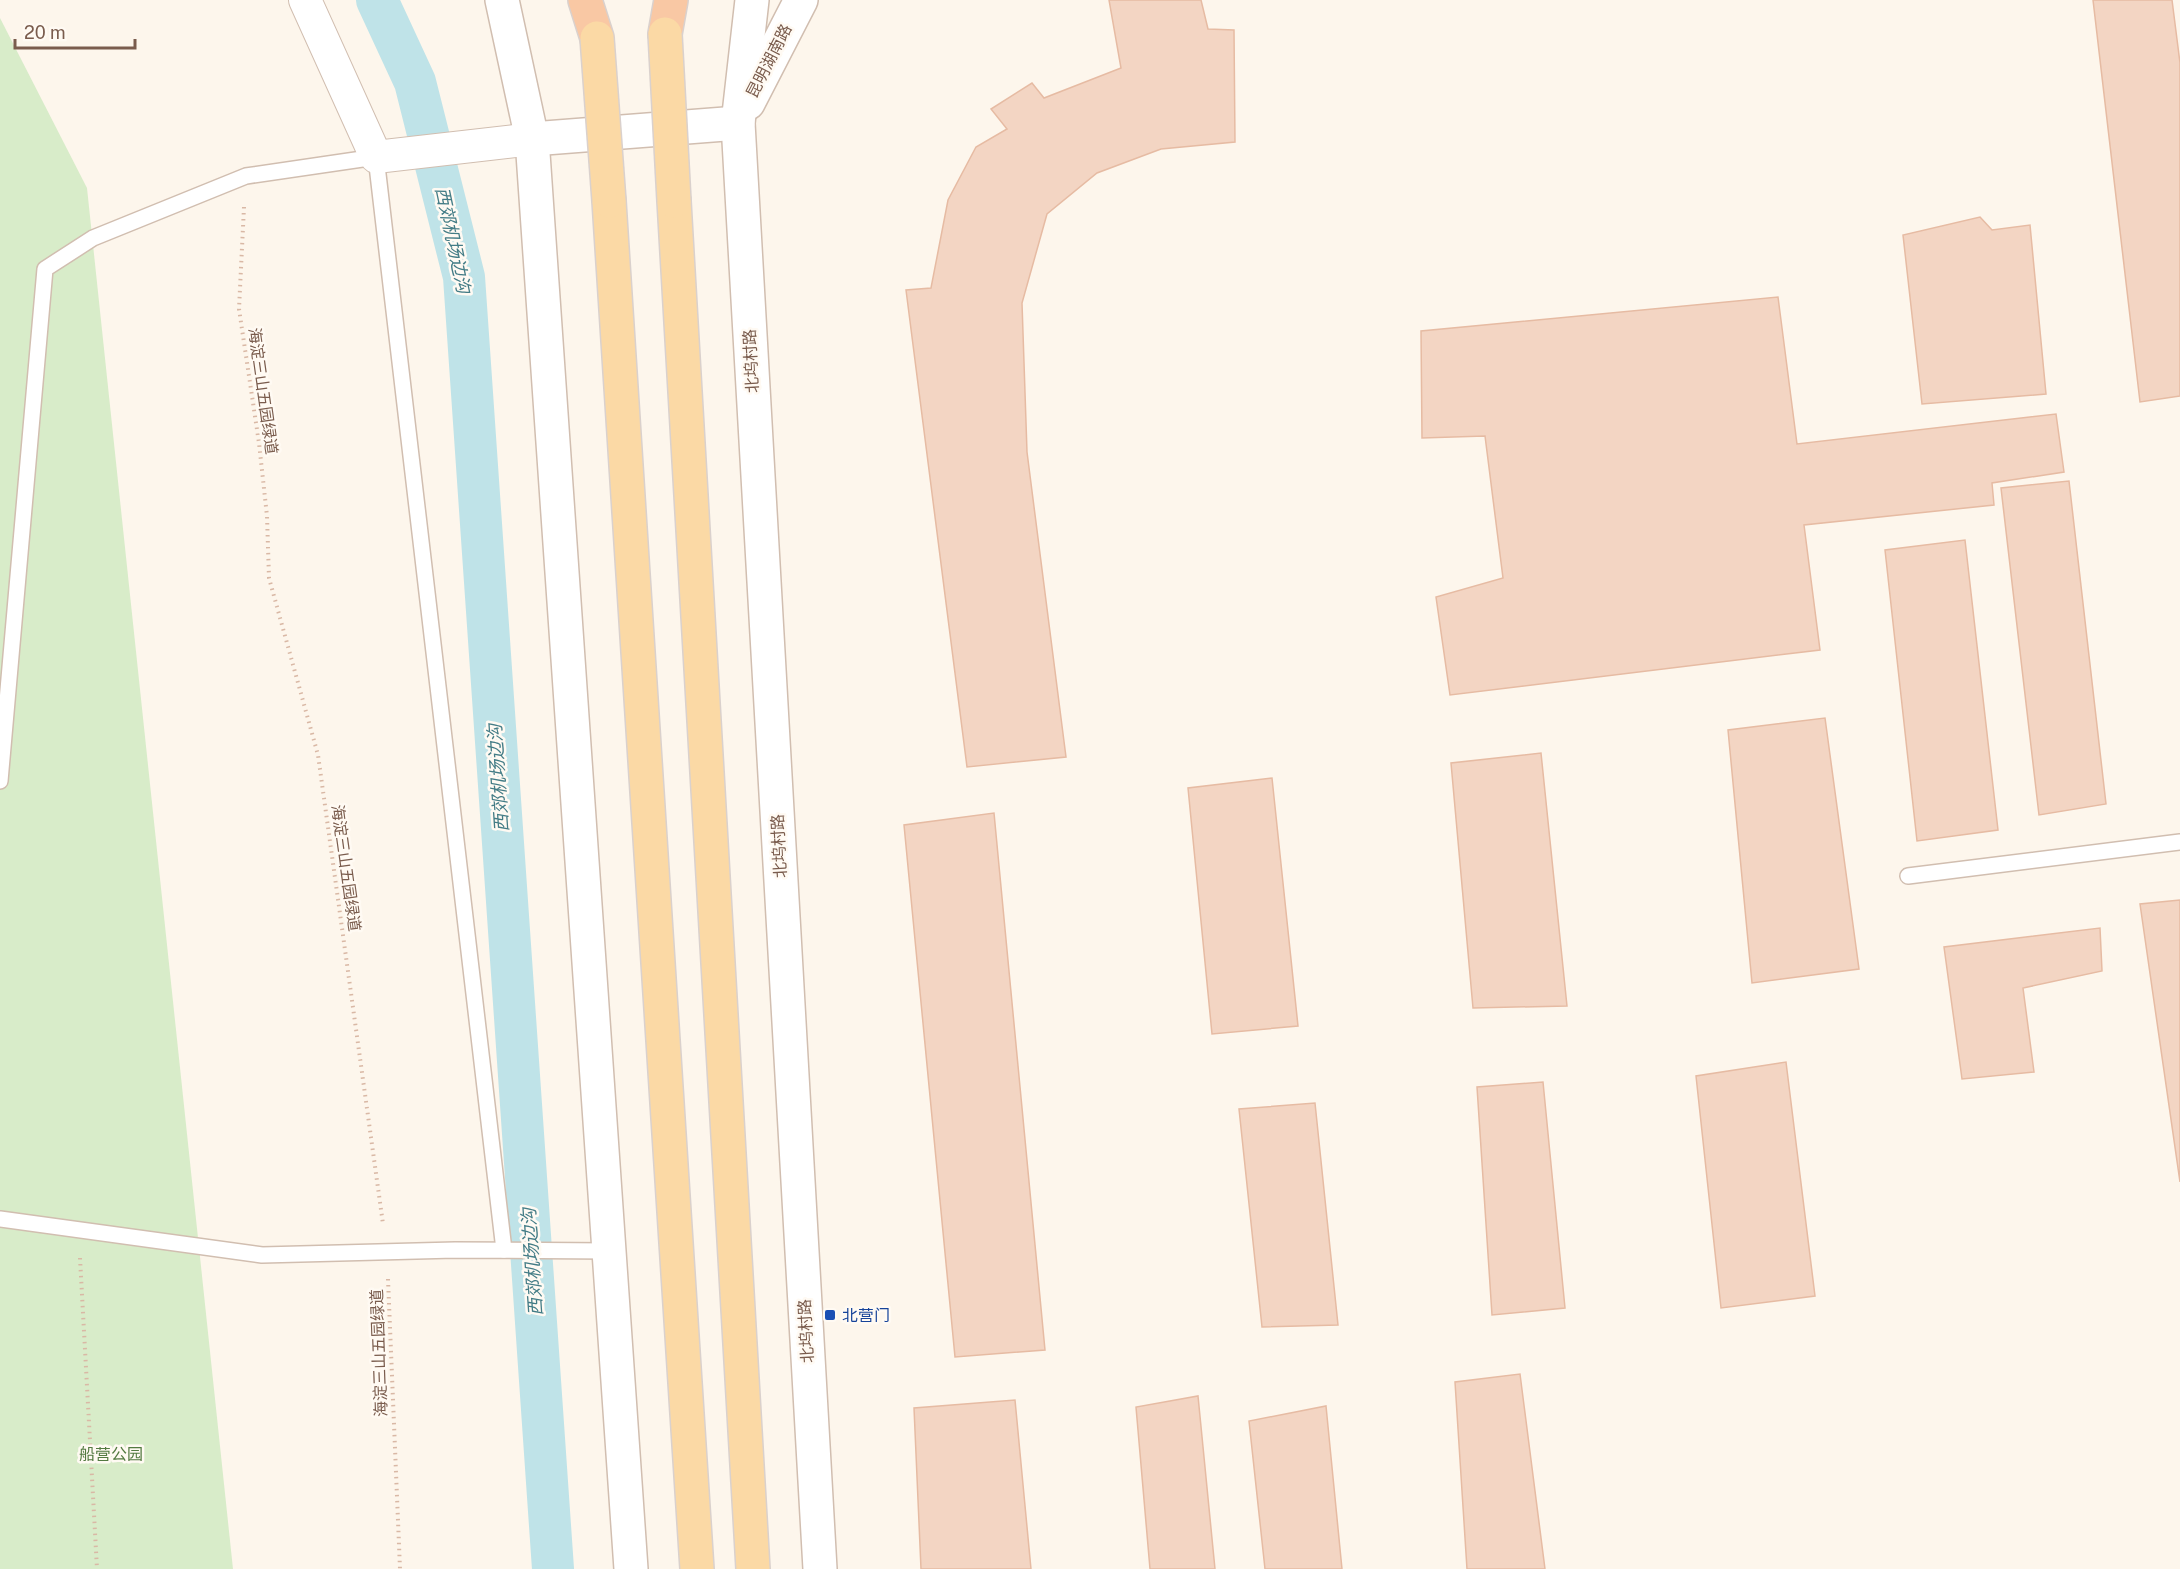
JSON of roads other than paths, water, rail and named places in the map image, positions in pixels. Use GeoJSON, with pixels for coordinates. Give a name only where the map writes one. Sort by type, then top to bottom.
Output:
{"type":"FeatureCollection","features":[{"type":"Feature","properties":{"kind":"highway"},"geometry":{"type":"LineString","coordinates":[[585,0],[597,38]]}},
{"type":"Feature","properties":{"kind":"highway"},"geometry":{"type":"LineString","coordinates":[[595,0],[597,38]]}},
{"type":"Feature","properties":{"kind":"highway"},"geometry":{"type":"LineString","coordinates":[[663,0],[665,34]]}},
{"type":"Feature","properties":{"kind":"highway"},"geometry":{"type":"LineString","coordinates":[[665,34],[671,0]]}},
{"type":"Feature","properties":{"kind":"main road"},"geometry":{"type":"LineString","coordinates":[[665,34],[753,1569]]}},
{"type":"Feature","properties":{"kind":"main road"},"geometry":{"type":"LineString","coordinates":[[597,38],[697,1569]]}},
{"type":"Feature","properties":{"kind":"street"},"geometry":{"type":"LineString","coordinates":[[305,0],[376,157],[532,140],[738,123]]}},
{"type":"Feature","properties":{"kind":"street"},"geometry":{"type":"LineString","coordinates":[[502,0],[532,140],[631,1569]]}},
{"type":"Feature","properties":{"kind":"street","name":"北坞村路"},"geometry":{"type":"LineString","coordinates":[[752,0],[738,123],[820,1569]]}},
{"type":"Feature","properties":{"kind":"street","name":"昆明湖南路"},"geometry":{"type":"LineString","coordinates":[[738,123],[801,0]]}},
{"type":"Feature","properties":{"kind":"lane"},"geometry":{"type":"LineString","coordinates":[[0,781],[45,269],[93,238],[246,177],[376,157],[508,1250]]}},
{"type":"Feature","properties":{"kind":"lane"},"geometry":{"type":"LineString","coordinates":[[1908,876],[2180,842]]}},
{"type":"Feature","properties":{"kind":"lane"},"geometry":{"type":"LineString","coordinates":[[0,1219],[262,1256],[508,1250],[609,1251]]}},
{"type":"Feature","properties":{"kind":"waterway","name":"西郊机场边沟"},"geometry":{"type":"LineString","coordinates":[[377,0],[415,82],[464,277],[553,1569]]}},
{"type":"Feature","properties":{"kind":"place","name":"北营门"},"geometry":{"type":"Point","coordinates":[830,1315]}},
{"type":"Feature","properties":{"kind":"park label","name":"船营公园"},"geometry":{"type":"Point","coordinates":[111,1454]}}]}
